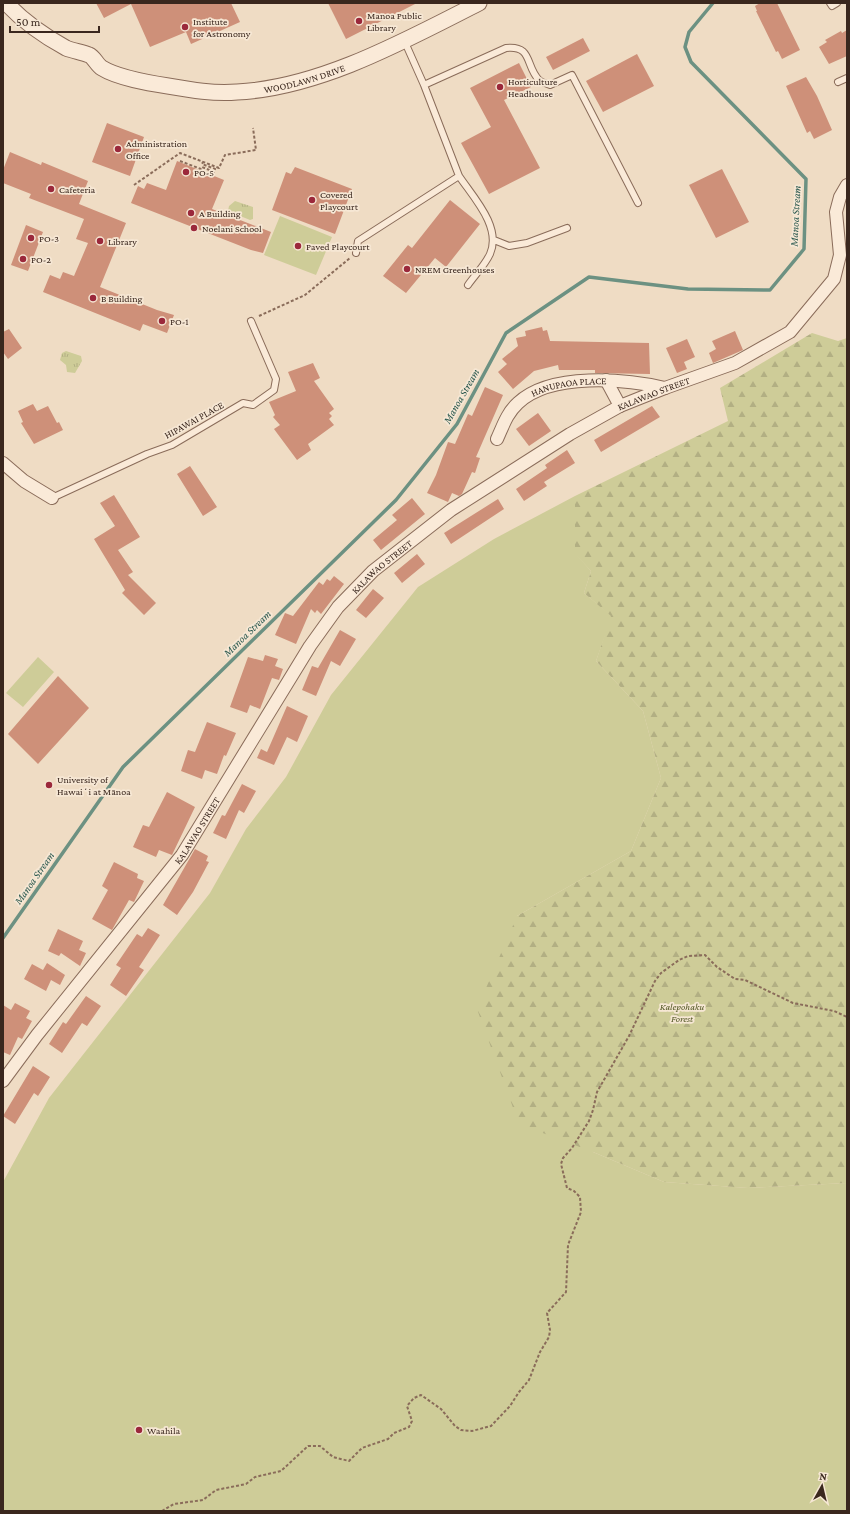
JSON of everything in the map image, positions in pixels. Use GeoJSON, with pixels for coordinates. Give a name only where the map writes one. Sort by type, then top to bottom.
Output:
{"type":"FeatureCollection","features":[{"type":"Feature","properties":{"kind":"street","name":"WOODLAWN DRIVE"},"geometry":{"type":"LineString","coordinates":[[6,3],[20,18],[37,30],[67,48],[91,56],[101,67],[117,74],[156,84],[198,91],[236,92],[279,87],[323,75],[404,40],[477,3]]}},
{"type":"Feature","properties":{"kind":"street","name":"KALAWAO STREET"},"geometry":{"type":"LineString","coordinates":[[3,1081],[37,1035],[182,855],[310,646],[338,607],[373,571],[451,510],[570,434],[620,406],[735,363],[790,332],[834,279],[840,255],[836,212],[840,197],[847,185]]}},
{"type":"Feature","properties":{"kind":"street","name":"HANUPAOA PLACE"},"geometry":{"type":"LineString","coordinates":[[497,439],[508,415],[518,403],[532,392],[548,386],[606,380],[665,388]]}},
{"type":"Feature","properties":{"kind":"street"},"geometry":{"type":"LineString","coordinates":[[606,380],[620,406]]}},
{"type":"Feature","properties":{"kind":"street"},"geometry":{"type":"LineString","coordinates":[[3,463],[24,481],[52,498]]}},
{"type":"Feature","properties":{"kind":"lane"},"geometry":{"type":"LineString","coordinates":[[830,3],[832,6],[837,3]]}},
{"type":"Feature","properties":{"kind":"lane"},"geometry":{"type":"LineString","coordinates":[[404,40],[424,85],[459,176],[490,225],[494,240],[490,255],[468,285]]}},
{"type":"Feature","properties":{"kind":"lane"},"geometry":{"type":"LineString","coordinates":[[424,85],[506,48],[515,47],[524,51],[539,80],[550,85],[572,75],[638,203]]}},
{"type":"Feature","properties":{"kind":"lane"},"geometry":{"type":"LineString","coordinates":[[838,82],[847,78]]}},
{"type":"Feature","properties":{"kind":"lane"},"geometry":{"type":"LineString","coordinates":[[356,253],[358,241],[459,176]]}},
{"type":"Feature","properties":{"kind":"lane"},"geometry":{"type":"LineString","coordinates":[[494,240],[509,246],[527,244],[567,228]]}},
{"type":"Feature","properties":{"kind":"lane","name":"HIPAWAI PLACE"},"geometry":{"type":"LineString","coordinates":[[52,498],[147,454],[172,445],[243,403],[253,404],[274,390],[276,379],[250,321]]}},
{"type":"Feature","properties":{"kind":"path"},"geometry":{"type":"LineString","coordinates":[[134,185],[180,153],[219,168],[225,155],[256,150],[253,128]]}},
{"type":"Feature","properties":{"kind":"path"},"geometry":{"type":"LineString","coordinates":[[180,161],[214,172],[215,169],[202,164],[203,162]]}},
{"type":"Feature","properties":{"kind":"path"},"geometry":{"type":"LineString","coordinates":[[250,321],[305,295],[356,253]]}},
{"type":"Feature","properties":{"kind":"path"},"geometry":{"type":"LineString","coordinates":[[162,1511],[174,1504],[202,1500],[216,1490],[246,1484],[255,1477],[281,1471],[308,1446],[320,1446],[333,1457],[349,1462],[362,1448],[388,1439],[394,1433],[409,1427],[412,1421],[407,1406],[414,1398],[421,1395],[436,1405],[455,1426],[461,1430],[482,1430],[491,1426],[498,1420],[529,1380],[540,1352],[549,1338],[550,1330],[547,1313],[566,1292],[568,1245],[581,1212],[580,1197],[574,1191],[567,1188],[561,1164],[589,1121],[597,1092],[629,1036],[654,981],[672,966],[688,956],[705,955],[717,967],[735,979],[745,980],[793,1003],[834,1011],[847,1017]]}},
{"type":"Feature","properties":{"kind":"green space"},"geometry":{"type":"Polygon","coordinates":[[[235,201],[253,207],[253,219],[250,220],[228,211],[229,206],[235,201]]]}},
{"type":"Feature","properties":{"kind":"green space","name":"Paved Playcourt"},"geometry":{"type":"Polygon","coordinates":[[[280,216],[332,237],[316,275],[264,255],[280,216]]]}},
{"type":"Feature","properties":{"kind":"green space","name":"Kalepohaku Forest"},"geometry":{"type":"Polygon","coordinates":[[[812,333],[838,341],[847,338],[847,1183],[748,1188],[664,1182],[593,1152],[519,1124],[477,1009],[517,916],[631,851],[661,778],[643,711],[596,661],[611,616],[584,593],[591,571],[575,554],[575,496],[728,421],[720,388],[812,333]]]}},
{"type":"Feature","properties":{"kind":"green space"},"geometry":{"type":"Polygon","coordinates":[[[66,351],[81,356],[82,361],[75,373],[67,372],[66,365],[60,360],[62,353],[66,351]]]}},
{"type":"Feature","properties":{"kind":"green space"},"geometry":{"type":"Polygon","coordinates":[[[575,496],[575,553],[591,571],[584,593],[612,616],[596,661],[643,711],[661,778],[631,851],[517,916],[593,1152],[664,1182],[748,1188],[847,1183],[847,1511],[3,1511],[3,1182],[49,1098],[210,893],[246,829],[286,777],[331,695],[418,587],[494,539],[575,496]]]}},
{"type":"Feature","properties":{"kind":"green space"},"geometry":{"type":"Polygon","coordinates":[[[38,657],[54,672],[23,707],[6,693],[38,657]]]}},
{"type":"Feature","properties":{"kind":"building","name":"Institute for Astronomy"},"geometry":{"type":"Polygon","coordinates":[[[96,3],[231,3],[240,22],[191,44],[186,32],[150,47],[131,4],[104,18],[96,3]]]}},
{"type":"Feature","properties":{"kind":"building","name":"Manoa Public Library"},"geometry":{"type":"Polygon","coordinates":[[[328,3],[417,3],[346,39],[328,3]]]}},
{"type":"Feature","properties":{"kind":"building"},"geometry":{"type":"Polygon","coordinates":[[[760,3],[777,3],[800,50],[782,59],[778,51],[776,52],[756,11],[755,6],[760,3]]]}},
{"type":"Feature","properties":{"kind":"building"},"geometry":{"type":"Polygon","coordinates":[[[847,30],[847,56],[829,64],[819,47],[827,42],[825,40],[841,31],[842,33],[847,30]]]}},
{"type":"Feature","properties":{"kind":"building"},"geometry":{"type":"Polygon","coordinates":[[[583,38],[590,51],[553,70],[546,57],[583,38]]]}},
{"type":"Feature","properties":{"kind":"building"},"geometry":{"type":"Polygon","coordinates":[[[637,54],[654,86],[603,112],[586,81],[637,54]]]}},
{"type":"Feature","properties":{"kind":"building"},"geometry":{"type":"Polygon","coordinates":[[[519,63],[531,87],[504,100],[540,168],[489,194],[461,143],[491,127],[470,88],[519,63]]]}},
{"type":"Feature","properties":{"kind":"building"},"geometry":{"type":"Polygon","coordinates":[[[806,77],[817,96],[832,130],[814,139],[810,131],[807,133],[786,86],[806,77]]]}},
{"type":"Feature","properties":{"kind":"building","name":"Administration Office"},"geometry":{"type":"Polygon","coordinates":[[[107,123],[144,137],[130,176],[92,162],[107,123]]]}},
{"type":"Feature","properties":{"kind":"building"},"geometry":{"type":"Polygon","coordinates":[[[10,152],[41,165],[42,162],[88,181],[79,204],[126,223],[100,287],[157,310],[174,315],[167,333],[143,324],[140,331],[43,292],[50,275],[60,279],[63,272],[74,276],[88,243],[76,239],[84,219],[29,198],[31,194],[3,183],[3,170],[10,152]]]}},
{"type":"Feature","properties":{"kind":"building","name":"A Building"},"geometry":{"type":"Polygon","coordinates":[[[177,161],[224,180],[212,209],[271,232],[263,253],[251,250],[131,203],[138,186],[144,189],[147,183],[166,190],[177,161]]]}},
{"type":"Feature","properties":{"kind":"building","name":"Covered Playcourt"},"geometry":{"type":"Polygon","coordinates":[[[295,167],[352,189],[335,234],[272,210],[286,172],[291,174],[295,167]]]}},
{"type":"Feature","properties":{"kind":"building"},"geometry":{"type":"Polygon","coordinates":[[[722,169],[749,222],[716,238],[689,185],[722,169]]]}},
{"type":"Feature","properties":{"kind":"building"},"geometry":{"type":"Polygon","coordinates":[[[450,200],[480,224],[446,267],[435,258],[406,293],[383,276],[408,245],[412,248],[450,200]]]}},
{"type":"Feature","properties":{"kind":"building"},"geometry":{"type":"Polygon","coordinates":[[[26,225],[43,232],[28,271],[11,265],[26,225]]]}},
{"type":"Feature","properties":{"kind":"building"},"geometry":{"type":"Polygon","coordinates":[[[542,327],[543,331],[547,330],[550,341],[649,343],[650,374],[595,373],[595,370],[559,370],[558,365],[534,371],[513,389],[498,372],[507,364],[502,359],[518,346],[516,338],[526,336],[525,331],[542,327]]]}},
{"type":"Feature","properties":{"kind":"building"},"geometry":{"type":"Polygon","coordinates":[[[9,329],[22,348],[8,359],[3,352],[3,332],[9,329]]]}},
{"type":"Feature","properties":{"kind":"building"},"geometry":{"type":"Polygon","coordinates":[[[735,331],[743,350],[713,363],[709,353],[716,349],[712,341],[735,331]]]}},
{"type":"Feature","properties":{"kind":"building"},"geometry":{"type":"Polygon","coordinates":[[[687,339],[695,357],[684,362],[687,369],[677,373],[666,348],[687,339]]]}},
{"type":"Feature","properties":{"kind":"building"},"geometry":{"type":"Polygon","coordinates":[[[313,363],[320,378],[314,381],[334,409],[329,413],[332,416],[329,419],[334,425],[308,444],[311,450],[297,460],[274,429],[280,425],[273,417],[275,415],[269,402],[296,391],[288,372],[313,363]]]}},
{"type":"Feature","properties":{"kind":"building"},"geometry":{"type":"Polygon","coordinates":[[[485,387],[503,395],[476,457],[480,458],[475,473],[472,472],[462,494],[459,496],[452,493],[448,502],[427,493],[436,475],[448,442],[455,444],[468,414],[472,416],[485,387]]]}},
{"type":"Feature","properties":{"kind":"building"},"geometry":{"type":"Polygon","coordinates":[[[33,404],[37,411],[48,406],[57,423],[59,422],[63,430],[34,444],[21,423],[23,422],[18,411],[33,404]]]}},
{"type":"Feature","properties":{"kind":"building"},"geometry":{"type":"Polygon","coordinates":[[[652,406],[660,417],[601,452],[594,440],[652,406]]]}},
{"type":"Feature","properties":{"kind":"building"},"geometry":{"type":"Polygon","coordinates":[[[538,413],[551,431],[529,446],[516,429],[538,413]]]}},
{"type":"Feature","properties":{"kind":"building"},"geometry":{"type":"Polygon","coordinates":[[[567,450],[575,463],[544,482],[547,486],[524,501],[516,489],[547,468],[545,465],[567,450]]]}},
{"type":"Feature","properties":{"kind":"building"},"geometry":{"type":"Polygon","coordinates":[[[190,466],[217,507],[203,516],[177,474],[190,466]]]}},
{"type":"Feature","properties":{"kind":"building"},"geometry":{"type":"Polygon","coordinates":[[[114,495],[140,537],[118,550],[133,572],[128,575],[156,603],[144,615],[122,593],[125,590],[94,539],[115,526],[100,503],[114,495]]]}},
{"type":"Feature","properties":{"kind":"building"},"geometry":{"type":"Polygon","coordinates":[[[412,498],[425,514],[381,550],[373,540],[397,520],[392,515],[412,498]]]}},
{"type":"Feature","properties":{"kind":"building"},"geometry":{"type":"Polygon","coordinates":[[[498,499],[504,509],[451,544],[444,533],[498,499]]]}},
{"type":"Feature","properties":{"kind":"building"},"geometry":{"type":"Polygon","coordinates":[[[417,554],[425,564],[402,583],[394,573],[417,554]]]}},
{"type":"Feature","properties":{"kind":"building"},"geometry":{"type":"Polygon","coordinates":[[[334,576],[344,584],[321,614],[317,610],[315,613],[311,609],[296,644],[275,635],[285,613],[293,616],[319,582],[323,585],[327,579],[330,581],[334,576]]]}},
{"type":"Feature","properties":{"kind":"building"},"geometry":{"type":"Polygon","coordinates":[[[373,589],[384,598],[366,618],[356,610],[373,589]]]}},
{"type":"Feature","properties":{"kind":"building"},"geometry":{"type":"Polygon","coordinates":[[[340,630],[356,639],[340,666],[331,661],[316,696],[302,690],[312,666],[318,668],[340,630]]]}},
{"type":"Feature","properties":{"kind":"building"},"geometry":{"type":"Polygon","coordinates":[[[265,655],[278,659],[275,666],[283,669],[279,680],[272,678],[260,709],[250,705],[247,713],[230,707],[248,657],[263,661],[265,655]]]}},
{"type":"Feature","properties":{"kind":"building"},"geometry":{"type":"Polygon","coordinates":[[[58,676],[89,708],[38,764],[8,734],[58,676]]]}},
{"type":"Feature","properties":{"kind":"building"},"geometry":{"type":"Polygon","coordinates":[[[287,706],[308,716],[297,742],[287,737],[274,765],[257,758],[261,749],[267,752],[287,706]]]}},
{"type":"Feature","properties":{"kind":"building"},"geometry":{"type":"Polygon","coordinates":[[[207,722],[236,733],[226,756],[224,755],[217,774],[205,770],[202,779],[181,771],[188,750],[195,752],[207,722]]]}},
{"type":"Feature","properties":{"kind":"building"},"geometry":{"type":"Polygon","coordinates":[[[242,784],[256,791],[244,813],[239,810],[226,839],[213,833],[222,815],[225,816],[242,784]]]}},
{"type":"Feature","properties":{"kind":"building"},"geometry":{"type":"Polygon","coordinates":[[[167,792],[195,807],[172,855],[159,850],[156,857],[133,847],[143,825],[149,827],[167,792]]]}},
{"type":"Feature","properties":{"kind":"building"},"geometry":{"type":"Polygon","coordinates":[[[195,849],[208,856],[206,861],[209,862],[193,892],[177,915],[163,905],[195,849]]]}},
{"type":"Feature","properties":{"kind":"building"},"geometry":{"type":"Polygon","coordinates":[[[114,862],[138,874],[137,878],[144,881],[134,902],[129,900],[112,930],[92,919],[108,890],[102,886],[114,862]]]}},
{"type":"Feature","properties":{"kind":"building"},"geometry":{"type":"Polygon","coordinates":[[[148,928],[160,935],[139,967],[144,970],[126,996],[110,985],[121,968],[116,965],[137,934],[142,937],[148,928]]]}},
{"type":"Feature","properties":{"kind":"building"},"geometry":{"type":"Polygon","coordinates":[[[58,929],[83,941],[79,950],[86,953],[80,966],[61,953],[59,956],[48,951],[58,929]]]}},
{"type":"Feature","properties":{"kind":"building"},"geometry":{"type":"Polygon","coordinates":[[[47,963],[65,975],[60,985],[51,980],[46,991],[24,979],[32,964],[43,970],[47,963]]]}},
{"type":"Feature","properties":{"kind":"building"},"geometry":{"type":"Polygon","coordinates":[[[86,996],[101,1006],[87,1026],[82,1023],[62,1053],[49,1044],[63,1022],[66,1024],[86,996]]]}},
{"type":"Feature","properties":{"kind":"building"},"geometry":{"type":"Polygon","coordinates":[[[15,1003],[30,1011],[26,1018],[32,1021],[22,1039],[18,1037],[10,1055],[3,1052],[3,1005],[11,1010],[15,1003]]]}},
{"type":"Feature","properties":{"kind":"building"},"geometry":{"type":"Polygon","coordinates":[[[33,1066],[50,1077],[38,1096],[34,1093],[15,1124],[3,1116],[33,1066]]]}},
{"type":"Feature","properties":{"kind":"waterway","name":"Manoa Stream"},"geometry":{"type":"LineString","coordinates":[[3,938],[123,767],[396,500],[457,424],[506,333],[589,277],[688,289],[770,290],[804,249],[806,179],[691,62],[685,47],[689,32],[713,3]]}},
{"type":"Feature","properties":{"kind":"place","name":"Manoa Public Library"},"geometry":{"type":"Point","coordinates":[359,21]}},
{"type":"Feature","properties":{"kind":"place","name":"Institute for Astronomy"},"geometry":{"type":"Point","coordinates":[185,27]}},
{"type":"Feature","properties":{"kind":"place","name":"Horticulture Headhouse"},"geometry":{"type":"Point","coordinates":[500,87]}},
{"type":"Feature","properties":{"kind":"place","name":"Administration Office"},"geometry":{"type":"Point","coordinates":[118,149]}},
{"type":"Feature","properties":{"kind":"place","name":"PO-5"},"geometry":{"type":"Point","coordinates":[186,172]}},
{"type":"Feature","properties":{"kind":"place","name":"Cafeteria"},"geometry":{"type":"Point","coordinates":[51,189]}},
{"type":"Feature","properties":{"kind":"place","name":"Covered Playcourt"},"geometry":{"type":"Point","coordinates":[312,200]}},
{"type":"Feature","properties":{"kind":"place","name":"A Building"},"geometry":{"type":"Point","coordinates":[191,213]}},
{"type":"Feature","properties":{"kind":"place","name":"Noelani School"},"geometry":{"type":"Point","coordinates":[194,228]}},
{"type":"Feature","properties":{"kind":"place","name":"PO-3"},"geometry":{"type":"Point","coordinates":[31,238]}},
{"type":"Feature","properties":{"kind":"place","name":"Library"},"geometry":{"type":"Point","coordinates":[100,241]}},
{"type":"Feature","properties":{"kind":"place","name":"Paved Playcourt"},"geometry":{"type":"Point","coordinates":[298,246]}},
{"type":"Feature","properties":{"kind":"place","name":"PO-2"},"geometry":{"type":"Point","coordinates":[23,259]}},
{"type":"Feature","properties":{"kind":"place","name":"NREM Greenhouses"},"geometry":{"type":"Point","coordinates":[407,269]}},
{"type":"Feature","properties":{"kind":"place","name":"B Building"},"geometry":{"type":"Point","coordinates":[93,298]}},
{"type":"Feature","properties":{"kind":"place","name":"PO-1"},"geometry":{"type":"Point","coordinates":[162,321]}},
{"type":"Feature","properties":{"kind":"place","name":"University of Hawaiʻi at Mānoa"},"geometry":{"type":"Point","coordinates":[49,785]}},
{"type":"Feature","properties":{"kind":"place","name":"Waahila"},"geometry":{"type":"Point","coordinates":[139,1430]}}]}
